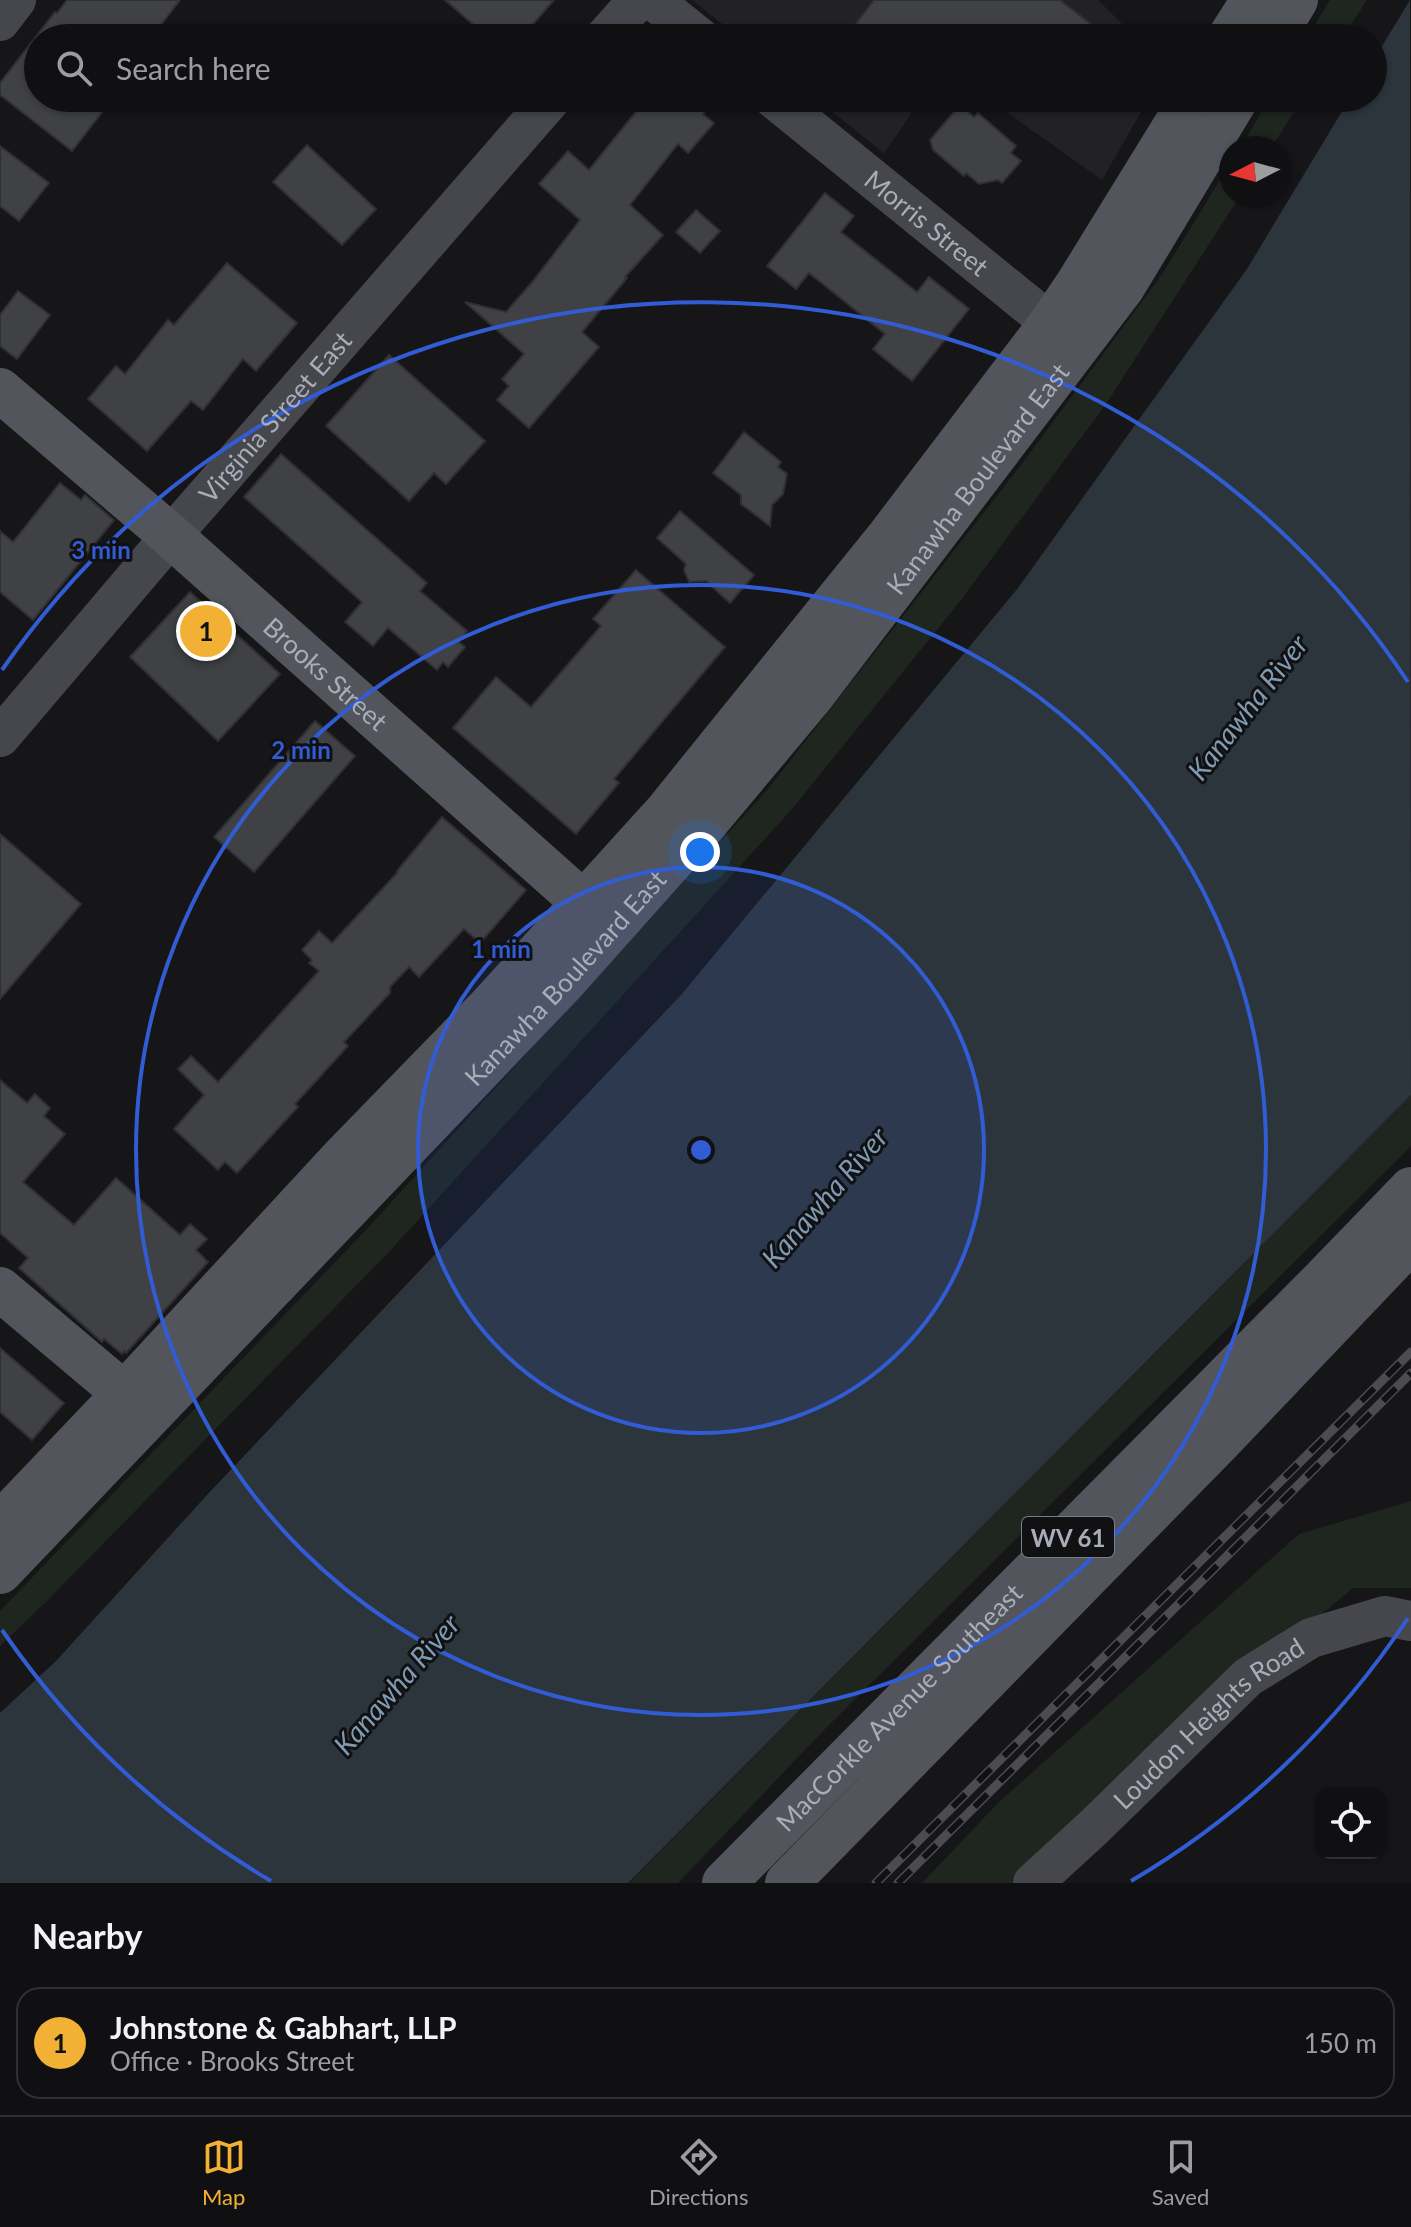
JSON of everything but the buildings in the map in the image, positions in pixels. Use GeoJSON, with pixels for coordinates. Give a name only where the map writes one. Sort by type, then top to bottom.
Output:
{"type":"FeatureCollection","features":[{"type":"Feature","properties":{"kind":"main road"},"geometry":{"type":"LineString","coordinates":[[0,21],[16,0]]}},
{"type":"Feature","properties":{"kind":"main road"},"geometry":{"type":"LineString","coordinates":[[617,24],[638,0]]}},
{"type":"Feature","properties":{"kind":"main road"},"geometry":{"type":"LineString","coordinates":[[653,0],[683,24]]}},
{"type":"Feature","properties":{"kind":"main road"},"geometry":{"type":"LineString","coordinates":[[1238,24],[1253,0]]}},
{"type":"Feature","properties":{"kind":"main road"},"geometry":{"type":"LineString","coordinates":[[1281,24],[1296,0]]}},
{"type":"Feature","properties":{"kind":"main road","name":"Virginia Street East"},"geometry":{"type":"LineString","coordinates":[[0,737],[540,112]]}},
{"type":"Feature","properties":{"kind":"main road","name":"Morris Street"},"geometry":{"type":"LineString","coordinates":[[790,112],[1066,334]]}},
{"type":"Feature","properties":{"kind":"main road","name":"Kanawha Boulevard East"},"geometry":{"type":"LineString","coordinates":[[1066,334],[1078,283],[1183,112]]}},
{"type":"Feature","properties":{"kind":"main road","name":"Kanawha Boulevard East"},"geometry":{"type":"LineString","coordinates":[[0,1524],[137,1405],[519,1030],[598,916],[705,824],[812,696],[1066,334],[1123,287],[1229,112]]}},
{"type":"Feature","properties":{"kind":"main road","name":"Brooks Street"},"geometry":{"type":"LineString","coordinates":[[0,390],[171,536],[598,916]]}},
{"type":"Feature","properties":{"kind":"main road","name":"MacCorkle Avenue Southeast"},"geometry":{"type":"LineString","coordinates":[[724,1883],[1411,1189]]}},
{"type":"Feature","properties":{"kind":"main road","name":"MacCorkle Avenue Southeast"},"geometry":{"type":"LineString","coordinates":[[787,1883],[1221,1440],[1411,1241]]}},
{"type":"Feature","properties":{"kind":"main road"},"geometry":{"type":"LineString","coordinates":[[0,1289],[137,1405]]}},
{"type":"Feature","properties":{"kind":"main road","name":"Kanawha Boulevard East"},"geometry":{"type":"LineString","coordinates":[[0,1572],[137,1405]]}},
{"type":"Feature","properties":{"kind":"main road","name":"Loudon Heights Road"},"geometry":{"type":"LineString","coordinates":[[1033,1883],[1248,1677],[1311,1638],[1385,1616],[1411,1621]]}},
{"type":"Feature","properties":{"kind":"shaded area"},"geometry":{"type":"Polygon","coordinates":[[[692,0],[1098,0],[1122,24],[722,24],[692,0]]]}},
{"type":"Feature","properties":{"kind":"shaded area"},"geometry":{"type":"Polygon","coordinates":[[[1330,0],[1367,0],[1351,24],[1315,24],[1330,0]]]}},
{"type":"Feature","properties":{"kind":"shaded area"},"geometry":{"type":"Polygon","coordinates":[[[833,112],[912,112],[884,153],[833,112]]]}},
{"type":"Feature","properties":{"kind":"shaded area"},"geometry":{"type":"Polygon","coordinates":[[[1007,112],[1141,112],[1102,180],[1007,112]]]}},
{"type":"Feature","properties":{"kind":"shaded area"},"geometry":{"type":"Polygon","coordinates":[[[1262,112],[1294,112],[1279,136],[1247,136],[1262,112]]]}},
{"type":"Feature","properties":{"kind":"shaded area"},"geometry":{"type":"Polygon","coordinates":[[[1219,182],[1219,208],[1232,208],[1106,404],[961,600],[792,809],[389,1252],[0,1646],[0,1611],[365,1231],[768,789],[1024,461],[1163,273],[1219,182]]]}},
{"type":"Feature","properties":{"kind":"shaded area"},"geometry":{"type":"Polygon","coordinates":[[[1411,1095],[1411,1146],[824,1730],[678,1883],[629,1883],[1411,1095]]]}},
{"type":"Feature","properties":{"kind":"shaded area"},"geometry":{"type":"Polygon","coordinates":[[[1411,1501],[1411,1588],[1353,1588],[1095,1805],[1019,1883],[922,1883],[999,1802],[1299,1534],[1411,1501]]]}},
{"type":"Feature","properties":{"kind":"water","name":"Kanawha River"},"geometry":{"type":"Polygon","coordinates":[[[1410,0],[1411,1095],[628,1883],[0,1883],[0,1713],[56,1661],[206,1496],[681,995],[1018,588],[1247,269],[1284,208],[1291,208],[1291,196],[1342,112],[1387,112],[1387,38],[1410,0]]]}},
{"type":"Feature","properties":{"kind":"railway"},"geometry":{"type":"LineString","coordinates":[[876,1883],[1411,1352]]}},
{"type":"Feature","properties":{"kind":"railway"},"geometry":{"type":"LineString","coordinates":[[898,1883],[1411,1373]]}},
{"type":"Feature","properties":{"kind":"place","name":"Johnstone & Gabhart, LLP"},"geometry":{"type":"Point","coordinates":[206,631]}}]}
